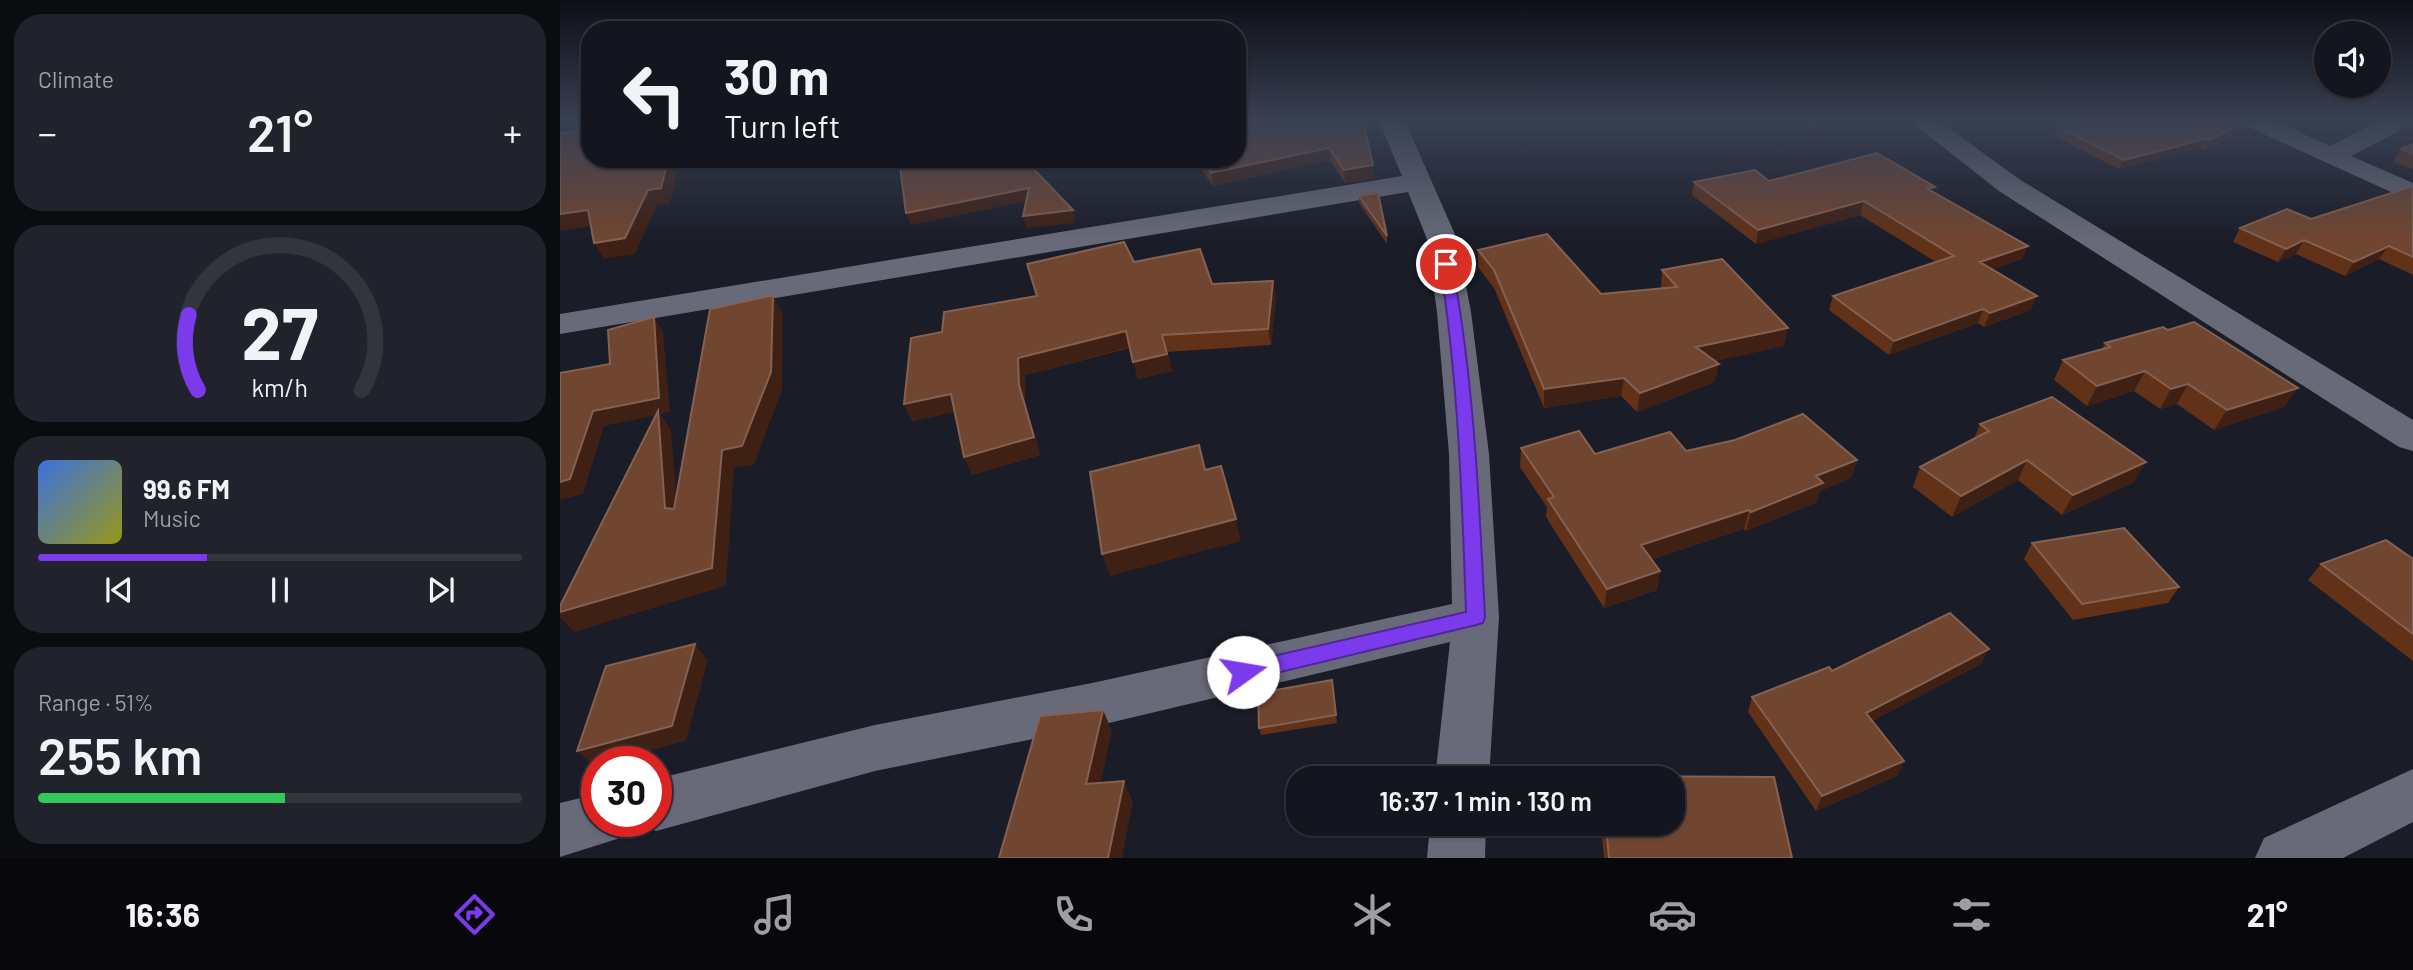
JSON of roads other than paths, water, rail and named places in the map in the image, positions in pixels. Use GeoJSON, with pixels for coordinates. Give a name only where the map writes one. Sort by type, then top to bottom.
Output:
{"type":"FeatureCollection","features":[{"type":"Feature","properties":{"kind":"street"},"geometry":{"type":"LineString","coordinates":[[1408,161],[1442,239],[1454,312],[1469,454],[1476,617],[1463,766]]}},
{"type":"Feature","properties":{"kind":"street"},"geometry":{"type":"LineString","coordinates":[[1977,161],[2009,185],[2413,438]]}},
{"type":"Feature","properties":{"kind":"street"},"geometry":{"type":"LineString","coordinates":[[2345,161],[2413,194]]}},
{"type":"Feature","properties":{"kind":"street"},"geometry":{"type":"LineString","coordinates":[[560,324],[1416,182]]}},
{"type":"Feature","properties":{"kind":"street"},"geometry":{"type":"LineString","coordinates":[[672,801],[876,748],[1092,705],[1476,617]]}},
{"type":"Feature","properties":{"kind":"street"},"geometry":{"type":"LineString","coordinates":[[2284,858],[2413,794]]}},
{"type":"Feature","properties":{"kind":"street"},"geometry":{"type":"LineString","coordinates":[[560,830],[581,824]]}},
{"type":"Feature","properties":{"kind":"street"},"geometry":{"type":"LineString","coordinates":[[1456,858],[1457,836]]}}]}
